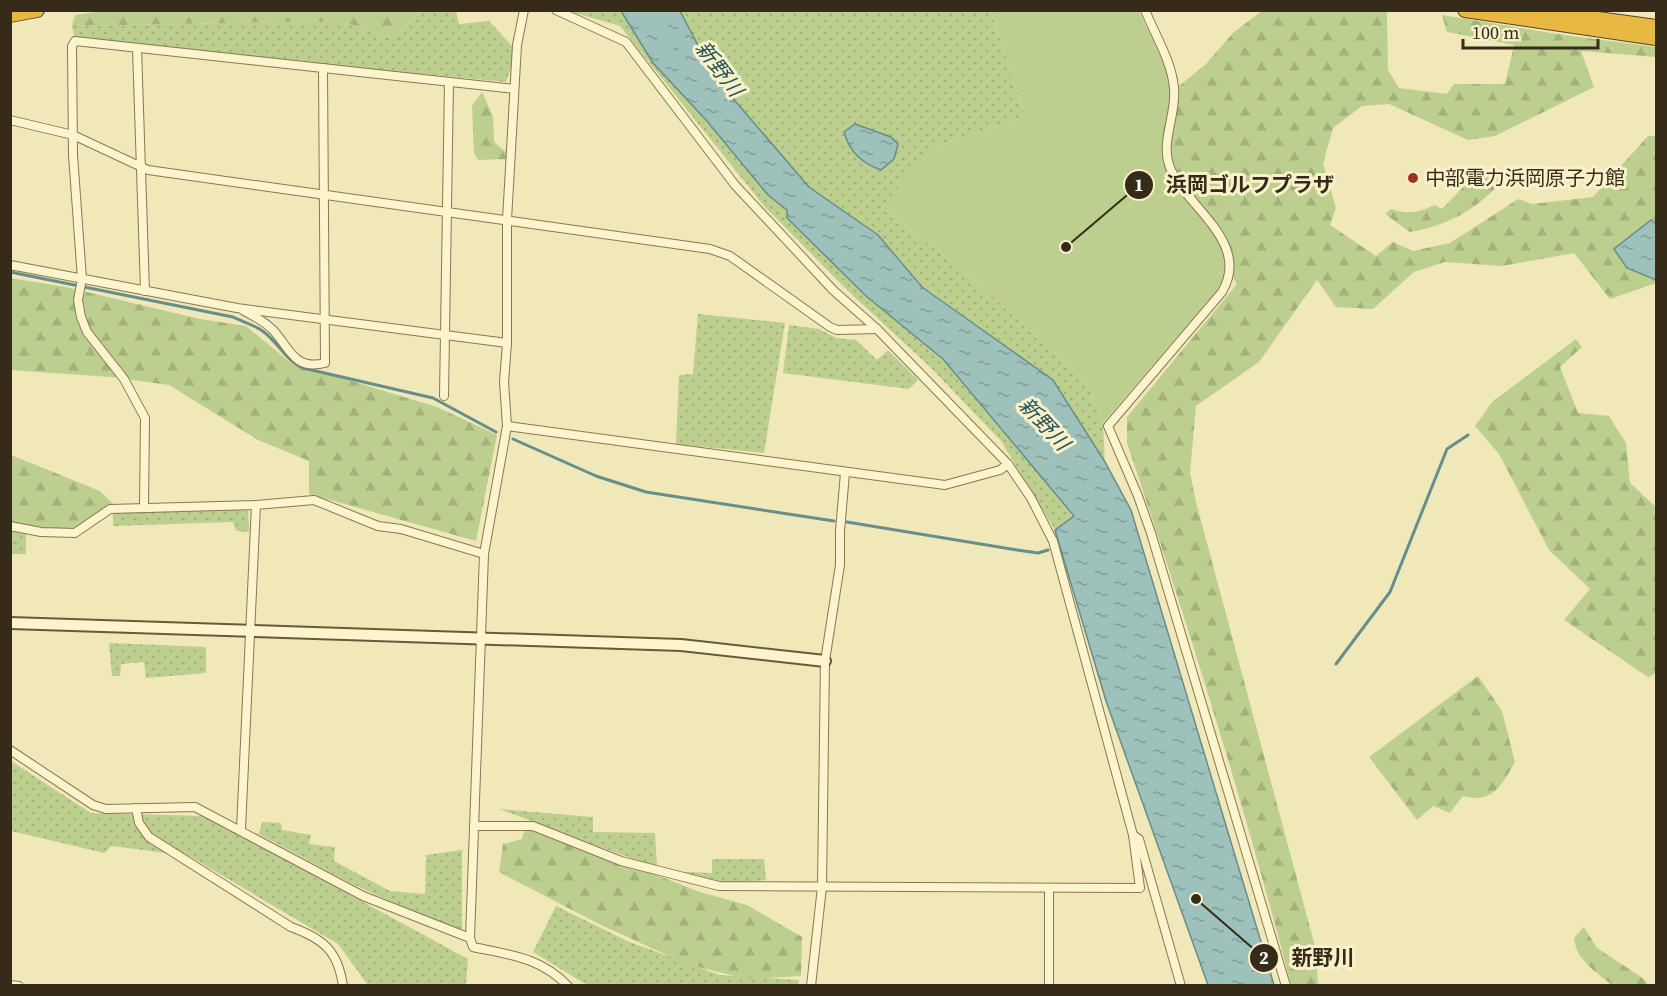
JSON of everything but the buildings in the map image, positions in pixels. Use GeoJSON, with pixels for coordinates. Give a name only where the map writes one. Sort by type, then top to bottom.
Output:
{"type":"FeatureCollection","features":[{"type":"Feature","properties":{"kind":"highway"},"geometry":{"type":"LineString","coordinates":[[10,15],[37,10]]}},
{"type":"Feature","properties":{"kind":"highway"},"geometry":{"type":"LineString","coordinates":[[1465,10],[1656,38]]}},
{"type":"Feature","properties":{"kind":"highway"},"geometry":{"type":"LineString","coordinates":[[1532,10],[1656,27]]}},
{"type":"Feature","properties":{"kind":"street"},"geometry":{"type":"LineString","coordinates":[[524,10],[517,45],[507,220],[507,342],[504,382],[507,426],[484,554],[470,938],[473,947],[537,962],[556,973],[568,986]]}},
{"type":"Feature","properties":{"kind":"street"},"geometry":{"type":"LineString","coordinates":[[474,826],[533,826],[621,861],[719,886],[1140,888],[1133,835],[1053,541],[1031,498],[1008,464],[878,329],[833,290],[735,185],[626,42],[556,10]]}},
{"type":"Feature","properties":{"kind":"street"},"geometry":{"type":"LineString","coordinates":[[1145,10],[1172,74],[1175,90],[1167,142],[1172,172],[1224,240],[1231,266],[1229,281],[1222,292],[1108,426],[1151,533],[1286,986]]}},
{"type":"Feature","properties":{"kind":"street"},"geometry":{"type":"LineString","coordinates":[[144,507],[145,418],[124,379],[87,332],[81,317],[79,291],[82,279],[74,135],[72,46],[75,41],[514,89]]}},
{"type":"Feature","properties":{"kind":"street"},"geometry":{"type":"LineString","coordinates":[[137,48],[145,291]]}},
{"type":"Feature","properties":{"kind":"street"},"geometry":{"type":"LineString","coordinates":[[237,308],[272,329],[294,358],[316,366],[325,363],[323,68]]}},
{"type":"Feature","properties":{"kind":"street"},"geometry":{"type":"LineString","coordinates":[[444,396],[449,82]]}},
{"type":"Feature","properties":{"kind":"street"},"geometry":{"type":"LineString","coordinates":[[10,120],[74,135],[148,170],[710,249],[730,256],[830,327],[837,330],[878,329]]}},
{"type":"Feature","properties":{"kind":"street"},"geometry":{"type":"LineString","coordinates":[[10,264],[237,308],[507,342]]}},
{"type":"Feature","properties":{"kind":"street"},"geometry":{"type":"LineString","coordinates":[[507,426],[945,485],[1000,470],[1008,464]]}},
{"type":"Feature","properties":{"kind":"street"},"geometry":{"type":"LineString","coordinates":[[811,986],[822,887],[825,661],[840,565],[840,531],[845,473]]}},
{"type":"Feature","properties":{"kind":"street"},"geometry":{"type":"LineString","coordinates":[[10,526],[41,532],[75,532],[110,509],[256,505],[314,500],[378,526],[401,529],[484,554]]}},
{"type":"Feature","properties":{"kind":"street"},"geometry":{"type":"LineString","coordinates":[[241,829],[256,505]]}},
{"type":"Feature","properties":{"kind":"street"},"geometry":{"type":"LineString","coordinates":[[10,623],[681,645],[825,661]]}},
{"type":"Feature","properties":{"kind":"street"},"geometry":{"type":"LineString","coordinates":[[10,750],[93,805],[106,809],[195,807],[241,829],[363,896],[470,938]]}},
{"type":"Feature","properties":{"kind":"street"},"geometry":{"type":"LineString","coordinates":[[136,808],[139,823],[149,837],[331,950],[340,963],[343,986]]}},
{"type":"Feature","properties":{"kind":"street"},"geometry":{"type":"LineString","coordinates":[[1133,835],[1139,839],[1181,986]]}},
{"type":"Feature","properties":{"kind":"street"},"geometry":{"type":"LineString","coordinates":[[1048,889],[1049,986]]}},
{"type":"Feature","properties":{"kind":"street"},"geometry":{"type":"LineString","coordinates":[[10,985],[19,986]]}},
{"type":"Feature","properties":{"kind":"green space"},"geometry":{"type":"Polygon","coordinates":[[[1263,10],[1387,12],[1388,70],[1399,88],[1447,94],[1454,84],[1505,84],[1514,45],[1447,32],[1442,15],[1656,47],[1656,57],[1581,51],[1594,87],[1495,136],[1468,140],[1389,104],[1362,106],[1333,128],[1323,163],[1336,208],[1330,225],[1376,256],[1393,242],[1413,251],[1450,243],[1518,199],[1532,204],[1593,197],[1648,136],[1656,136],[1656,283],[1610,299],[1574,253],[1502,266],[1445,262],[1414,272],[1373,309],[1336,307],[1317,280],[1259,362],[1196,406],[1190,473],[1196,502],[1316,950],[1318,985],[1291,985],[1214,713],[1127,443],[1127,417],[1237,284],[1227,270],[1220,243],[1166,168],[1160,145],[1170,85],[1179,86],[1205,65],[1233,33],[1263,10]]]}},
{"type":"Feature","properties":{"kind":"green space"},"geometry":{"type":"Polygon","coordinates":[[[102,11],[421,11],[393,39],[341,21],[72,26],[75,15],[102,11]]]}},
{"type":"Feature","properties":{"kind":"green space"},"geometry":{"type":"Polygon","coordinates":[[[421,11],[456,11],[459,24],[489,21],[512,46],[512,66],[506,82],[75,41],[72,26],[341,21],[393,39],[421,11]]]}},
{"type":"Feature","properties":{"kind":"green space"},"geometry":{"type":"Polygon","coordinates":[[[568,11],[621,11],[653,63],[706,120],[768,194],[787,210],[787,218],[866,296],[943,359],[1074,517],[1055,530],[1001,441],[929,366],[847,290],[764,206],[620,26],[568,11]]]}},
{"type":"Feature","properties":{"kind":"green space"},"geometry":{"type":"Polygon","coordinates":[[[642,11],[658,11],[675,39],[642,11]]]}},
{"type":"Feature","properties":{"kind":"green space"},"geometry":{"type":"Polygon","coordinates":[[[680,11],[991,11],[1025,117],[934,147],[882,207],[973,279],[1086,381],[1103,423],[1105,462],[1053,380],[922,286],[878,235],[809,187],[730,95],[700,49],[680,11]]]}},
{"type":"Feature","properties":{"kind":"green space"},"geometry":{"type":"Polygon","coordinates":[[[991,11],[1139,11],[1169,80],[1170,97],[1162,138],[1162,158],[1174,182],[1206,222],[1222,250],[1225,265],[1224,282],[1103,423],[1086,381],[973,279],[882,207],[934,147],[1025,117],[991,11]]]}},
{"type":"Feature","properties":{"kind":"green space"},"geometry":{"type":"Polygon","coordinates":[[[482,92],[493,116],[494,142],[506,152],[507,159],[478,160],[474,153],[472,106],[482,92]]]}},
{"type":"Feature","properties":{"kind":"green space"},"geometry":{"type":"Polygon","coordinates":[[[1498,175],[1503,180],[1483,200],[1449,221],[1410,232],[1385,214],[1391,209],[1414,212],[1435,205],[1442,209],[1469,181],[1498,175]]]}},
{"type":"Feature","properties":{"kind":"green space"},"geometry":{"type":"Polygon","coordinates":[[[10,278],[66,287],[200,319],[246,326],[290,362],[437,407],[497,435],[476,541],[309,494],[309,461],[258,440],[169,385],[110,377],[11,370],[10,278]]]}},
{"type":"Feature","properties":{"kind":"green space"},"geometry":{"type":"Polygon","coordinates":[[[698,314],[785,323],[764,453],[676,444],[679,375],[693,374],[698,314]]]}},
{"type":"Feature","properties":{"kind":"green space"},"geometry":{"type":"Polygon","coordinates":[[[789,325],[819,329],[836,338],[856,340],[877,360],[888,350],[918,380],[909,389],[783,373],[789,325]]]}},
{"type":"Feature","properties":{"kind":"green space"},"geometry":{"type":"Polygon","coordinates":[[[1576,339],[1582,347],[1560,367],[1578,413],[1609,416],[1626,443],[1630,483],[1656,507],[1656,673],[1648,677],[1564,620],[1590,589],[1549,550],[1499,454],[1475,426],[1492,402],[1576,339]]]}},
{"type":"Feature","properties":{"kind":"green space"},"geometry":{"type":"Polygon","coordinates":[[[11,455],[100,491],[115,506],[94,520],[67,532],[11,523],[11,455]]]}},
{"type":"Feature","properties":{"kind":"green space"},"geometry":{"type":"Polygon","coordinates":[[[248,507],[249,532],[236,531],[233,522],[113,526],[113,510],[248,507]]]}},
{"type":"Feature","properties":{"kind":"green space"},"geometry":{"type":"Polygon","coordinates":[[[11,531],[26,534],[26,554],[11,554],[11,531]]]}},
{"type":"Feature","properties":{"kind":"green space"},"geometry":{"type":"Polygon","coordinates":[[[109,643],[206,647],[206,673],[146,678],[144,662],[121,664],[120,676],[112,676],[109,643]]]}},
{"type":"Feature","properties":{"kind":"green space"},"geometry":{"type":"Polygon","coordinates":[[[1478,676],[1502,711],[1515,762],[1501,785],[1489,795],[1473,798],[1463,796],[1450,813],[1433,806],[1417,820],[1369,757],[1478,676]]]}},
{"type":"Feature","properties":{"kind":"green space"},"geometry":{"type":"Polygon","coordinates":[[[11,761],[91,813],[205,816],[468,959],[466,985],[368,985],[338,944],[189,856],[112,846],[104,853],[11,831],[11,761]]]}},
{"type":"Feature","properties":{"kind":"green space"},"geometry":{"type":"Polygon","coordinates":[[[499,809],[593,817],[593,832],[655,833],[657,868],[499,809]]]}},
{"type":"Feature","properties":{"kind":"green space"},"geometry":{"type":"Polygon","coordinates":[[[262,822],[281,823],[282,830],[311,835],[309,844],[335,847],[334,861],[390,891],[425,894],[426,855],[462,850],[462,930],[457,931],[350,883],[259,834],[262,822]]]}},
{"type":"Feature","properties":{"kind":"green space"},"geometry":{"type":"Polygon","coordinates":[[[525,829],[545,831],[700,892],[747,905],[802,937],[801,976],[747,979],[686,964],[599,924],[499,872],[503,844],[522,839],[525,829]]]}},
{"type":"Feature","properties":{"kind":"green space"},"geometry":{"type":"Polygon","coordinates":[[[712,859],[764,859],[766,880],[725,883],[662,871],[712,873],[712,859]]]}},
{"type":"Feature","properties":{"kind":"green space"},"geometry":{"type":"Polygon","coordinates":[[[556,906],[627,941],[720,975],[799,980],[798,985],[587,985],[533,952],[556,906]]]}},
{"type":"Feature","properties":{"kind":"green space"},"geometry":{"type":"Polygon","coordinates":[[[1584,927],[1597,948],[1644,979],[1648,985],[1612,985],[1593,970],[1579,953],[1574,938],[1584,927]]]}},
{"type":"Feature","properties":{"kind":"water"},"geometry":{"type":"Polygon","coordinates":[[[621,11],[642,11],[673,38],[658,11],[680,11],[700,49],[730,95],[809,187],[878,235],[922,287],[1053,380],[1105,462],[1131,510],[1274,985],[1208,985],[1106,701],[1055,530],[1074,516],[943,359],[866,296],[787,218],[787,210],[768,195],[706,120],[653,63],[621,11]]]}},
{"type":"Feature","properties":{"kind":"water"},"geometry":{"type":"Polygon","coordinates":[[[855,124],[891,137],[898,144],[894,159],[881,170],[868,164],[850,146],[844,132],[855,124]]]}},
{"type":"Feature","properties":{"kind":"water"},"geometry":{"type":"Polygon","coordinates":[[[1651,220],[1656,224],[1656,280],[1627,268],[1614,249],[1651,220]]]}},
{"type":"Feature","properties":{"kind":"waterway","name":"新野川"},"geometry":{"type":"LineString","coordinates":[[649,10],[669,42]]}},
{"type":"Feature","properties":{"kind":"waterway"},"geometry":{"type":"LineString","coordinates":[[10,272],[233,317],[264,332],[292,361],[303,368],[433,398],[496,432]]}},
{"type":"Feature","properties":{"kind":"waterway"},"geometry":{"type":"LineString","coordinates":[[1336,664],[1390,592],[1447,449],[1468,435]]}},
{"type":"Feature","properties":{"kind":"waterway"},"geometry":{"type":"LineString","coordinates":[[513,439],[596,476],[646,492],[834,521]]}},
{"type":"Feature","properties":{"kind":"waterway"},"geometry":{"type":"LineString","coordinates":[[847,522],[1038,553],[1048,550]]}},
{"type":"Feature","properties":{"kind":"place","name":"中部電力浜岡原子力館"},"geometry":{"type":"Point","coordinates":[1413,178]}},
{"type":"Feature","properties":{"kind":"place","name":"浜岡ゴルフプラザ"},"geometry":{"type":"Point","coordinates":[1066,247]}},
{"type":"Feature","properties":{"kind":"place","name":"新野川"},"geometry":{"type":"Point","coordinates":[1196,899]}}]}
